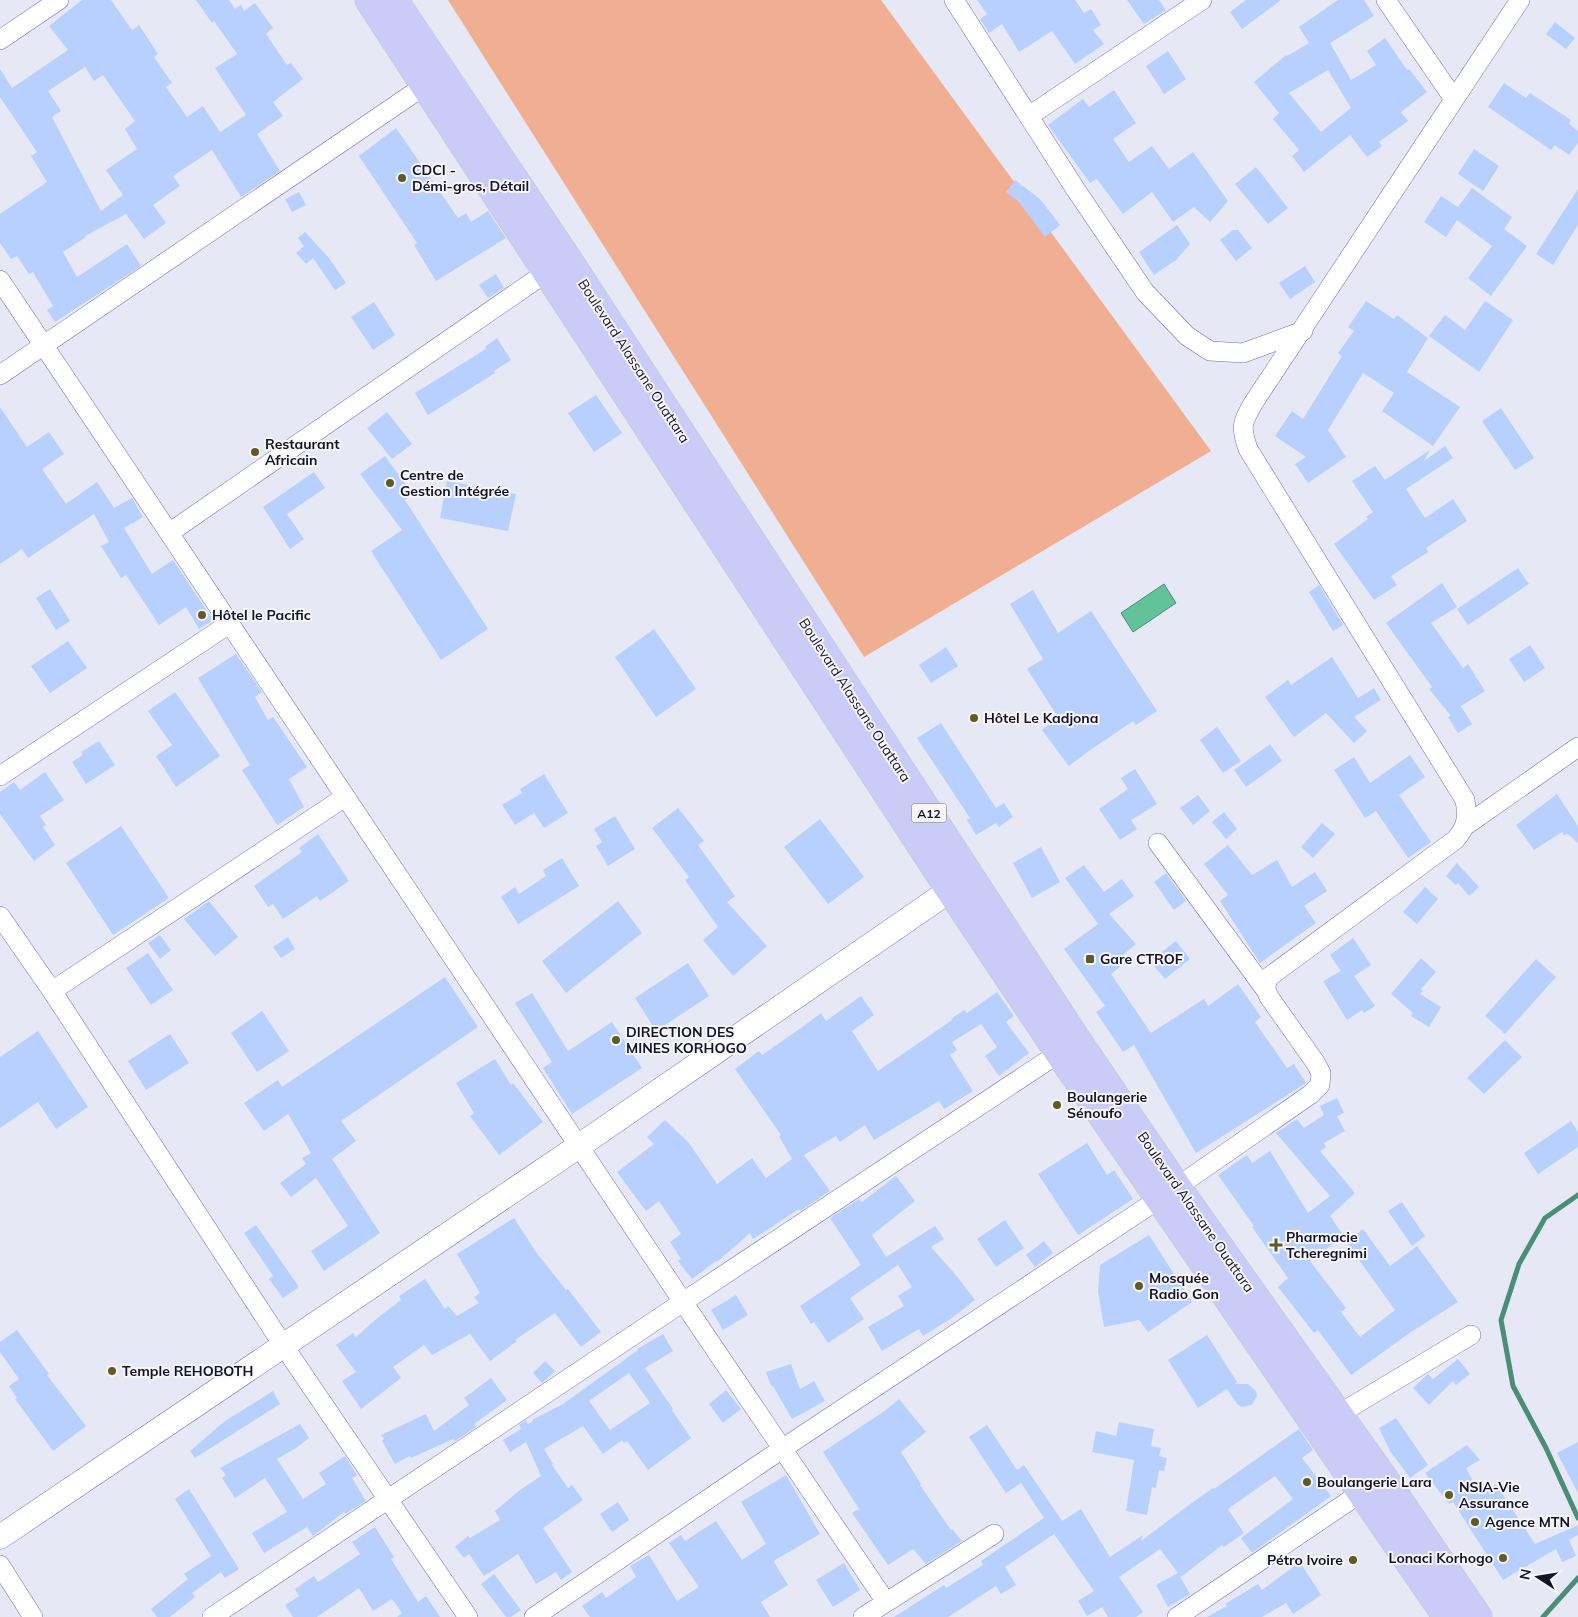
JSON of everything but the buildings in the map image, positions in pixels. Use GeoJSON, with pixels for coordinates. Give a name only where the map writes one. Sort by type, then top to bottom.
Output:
{"type":"FeatureCollection","features":[{"type":"Feature","properties":{"kind":"main road","name":"Boulevard Alassane Ouattara"},"geometry":{"type":"LineString","coordinates":[[369,0],[424,86],[557,265]]}},
{"type":"Feature","properties":{"kind":"main road","name":"Boulevard Alassane Ouattara"},"geometry":{"type":"LineString","coordinates":[[394,0],[557,265],[762,580],[1068,1047],[1169,1193],[1361,1494],[1447,1617]]}},
{"type":"Feature","properties":{"kind":"main road","name":"Boulevard Alassane Ouattara"},"geometry":{"type":"LineString","coordinates":[[1169,1193],[1339,1414],[1478,1617]]}},
{"type":"Feature","properties":{"kind":"street"},"geometry":{"type":"LineString","coordinates":[[0,40],[59,0]]}},
{"type":"Feature","properties":{"kind":"street"},"geometry":{"type":"LineString","coordinates":[[954,0],[1145,292],[1187,336],[1210,351],[1244,353],[1303,331]]}},
{"type":"Feature","properties":{"kind":"street"},"geometry":{"type":"LineString","coordinates":[[1029,116],[1202,0]]}},
{"type":"Feature","properties":{"kind":"street"},"geometry":{"type":"LineString","coordinates":[[1386,0],[1454,99]]}},
{"type":"Feature","properties":{"kind":"street"},"geometry":{"type":"LineString","coordinates":[[1466,826],[1468,814],[1465,800],[1248,449],[1242,432],[1245,419],[1254,402],[1303,331],[1520,0]]}},
{"type":"Feature","properties":{"kind":"street"},"geometry":{"type":"LineString","coordinates":[[0,375],[424,86]]}},
{"type":"Feature","properties":{"kind":"street"},"geometry":{"type":"LineString","coordinates":[[169,533],[557,265]]}},
{"type":"Feature","properties":{"kind":"street"},"geometry":{"type":"LineString","coordinates":[[0,280],[683,1302],[886,1602]]}},
{"type":"Feature","properties":{"kind":"street"},"geometry":{"type":"LineString","coordinates":[[0,776],[229,624]]}},
{"type":"Feature","properties":{"kind":"street"},"geometry":{"type":"LineString","coordinates":[[1265,989],[1269,977],[1455,840],[1466,826],[1578,747]]}},
{"type":"Feature","properties":{"kind":"street"},"geometry":{"type":"LineString","coordinates":[[52,991],[345,797]]}},
{"type":"Feature","properties":{"kind":"street"},"geometry":{"type":"LineString","coordinates":[[534,1617],[782,1449],[1169,1193],[1311,1094],[1320,1084],[1321,1073],[1315,1062],[1265,989],[1158,843]]}},
{"type":"Feature","properties":{"kind":"street"},"geometry":{"type":"LineString","coordinates":[[0,1537],[579,1146],[960,884]]}},
{"type":"Feature","properties":{"kind":"street"},"geometry":{"type":"LineString","coordinates":[[0,916],[52,991],[283,1345],[468,1617]]}},
{"type":"Feature","properties":{"kind":"street"},"geometry":{"type":"LineString","coordinates":[[212,1617],[1068,1047]]}},
{"type":"Feature","properties":{"kind":"street"},"geometry":{"type":"LineString","coordinates":[[1339,1414],[1470,1335]]}},
{"type":"Feature","properties":{"kind":"street"},"geometry":{"type":"LineString","coordinates":[[1177,1617],[1361,1494],[1383,1477]]}},
{"type":"Feature","properties":{"kind":"street"},"geometry":{"type":"LineString","coordinates":[[864,1617],[994,1534]]}},
{"type":"Feature","properties":{"kind":"street"},"geometry":{"type":"LineString","coordinates":[[0,1565],[33,1617]]}},
{"type":"Feature","properties":{"kind":"shaded area"},"geometry":{"type":"Polygon","coordinates":[[[448,0],[881,0],[1211,451],[864,657],[448,0]]]}},
{"type":"Feature","properties":{"kind":"shaded area"},"geometry":{"type":"Polygon","coordinates":[[[1164,584],[1176,603],[1133,632],[1121,613],[1164,584]]]}},
{"type":"Feature","properties":{"kind":"waterway"},"geometry":{"type":"LineString","coordinates":[[1578,1195],[1545,1218],[1519,1264],[1501,1320],[1513,1386],[1546,1448],[1578,1518]]}},
{"type":"Feature","properties":{"kind":"waterway"},"geometry":{"type":"LineString","coordinates":[[1543,1617],[1578,1578]]}},
{"type":"Feature","properties":{"kind":"place","name":"CDCI - Démi-gros, Détail"},"geometry":{"type":"Point","coordinates":[402,178]}},
{"type":"Feature","properties":{"kind":"place","name":"Restaurant Africain"},"geometry":{"type":"Point","coordinates":[255,452]}},
{"type":"Feature","properties":{"kind":"place","name":"Centre de Gestion Intégrée"},"geometry":{"type":"Point","coordinates":[390,483]}},
{"type":"Feature","properties":{"kind":"place","name":"Hôtel le Pacific"},"geometry":{"type":"Point","coordinates":[202,615]}},
{"type":"Feature","properties":{"kind":"place","name":"Hôtel Le Kadjona"},"geometry":{"type":"Point","coordinates":[974,718]}},
{"type":"Feature","properties":{"kind":"place","name":"Gare CTROF"},"geometry":{"type":"Point","coordinates":[1090,959]}},
{"type":"Feature","properties":{"kind":"place","name":"DIRECTION DES MINES KORHOGO"},"geometry":{"type":"Point","coordinates":[616,1040]}},
{"type":"Feature","properties":{"kind":"place","name":"Boulangerie Sénoufo"},"geometry":{"type":"Point","coordinates":[1057,1105]}},
{"type":"Feature","properties":{"kind":"place","name":"Pharmacie Tcheregnimi"},"geometry":{"type":"Point","coordinates":[1276,1245]}},
{"type":"Feature","properties":{"kind":"place","name":"Mosquée Radio Gon"},"geometry":{"type":"Point","coordinates":[1139,1286]}},
{"type":"Feature","properties":{"kind":"place","name":"Temple REHOBOTH"},"geometry":{"type":"Point","coordinates":[112,1371]}},
{"type":"Feature","properties":{"kind":"place","name":"Boulangerie Lara"},"geometry":{"type":"Point","coordinates":[1307,1482]}},
{"type":"Feature","properties":{"kind":"place","name":"NSIA-Vie Assurance"},"geometry":{"type":"Point","coordinates":[1449,1495]}},
{"type":"Feature","properties":{"kind":"place","name":"Agence MTN"},"geometry":{"type":"Point","coordinates":[1475,1522]}},
{"type":"Feature","properties":{"kind":"place","name":"Lonaci Korhogo"},"geometry":{"type":"Point","coordinates":[1503,1558]}},
{"type":"Feature","properties":{"kind":"place","name":"Pétro Ivoire"},"geometry":{"type":"Point","coordinates":[1353,1560]}}]}
